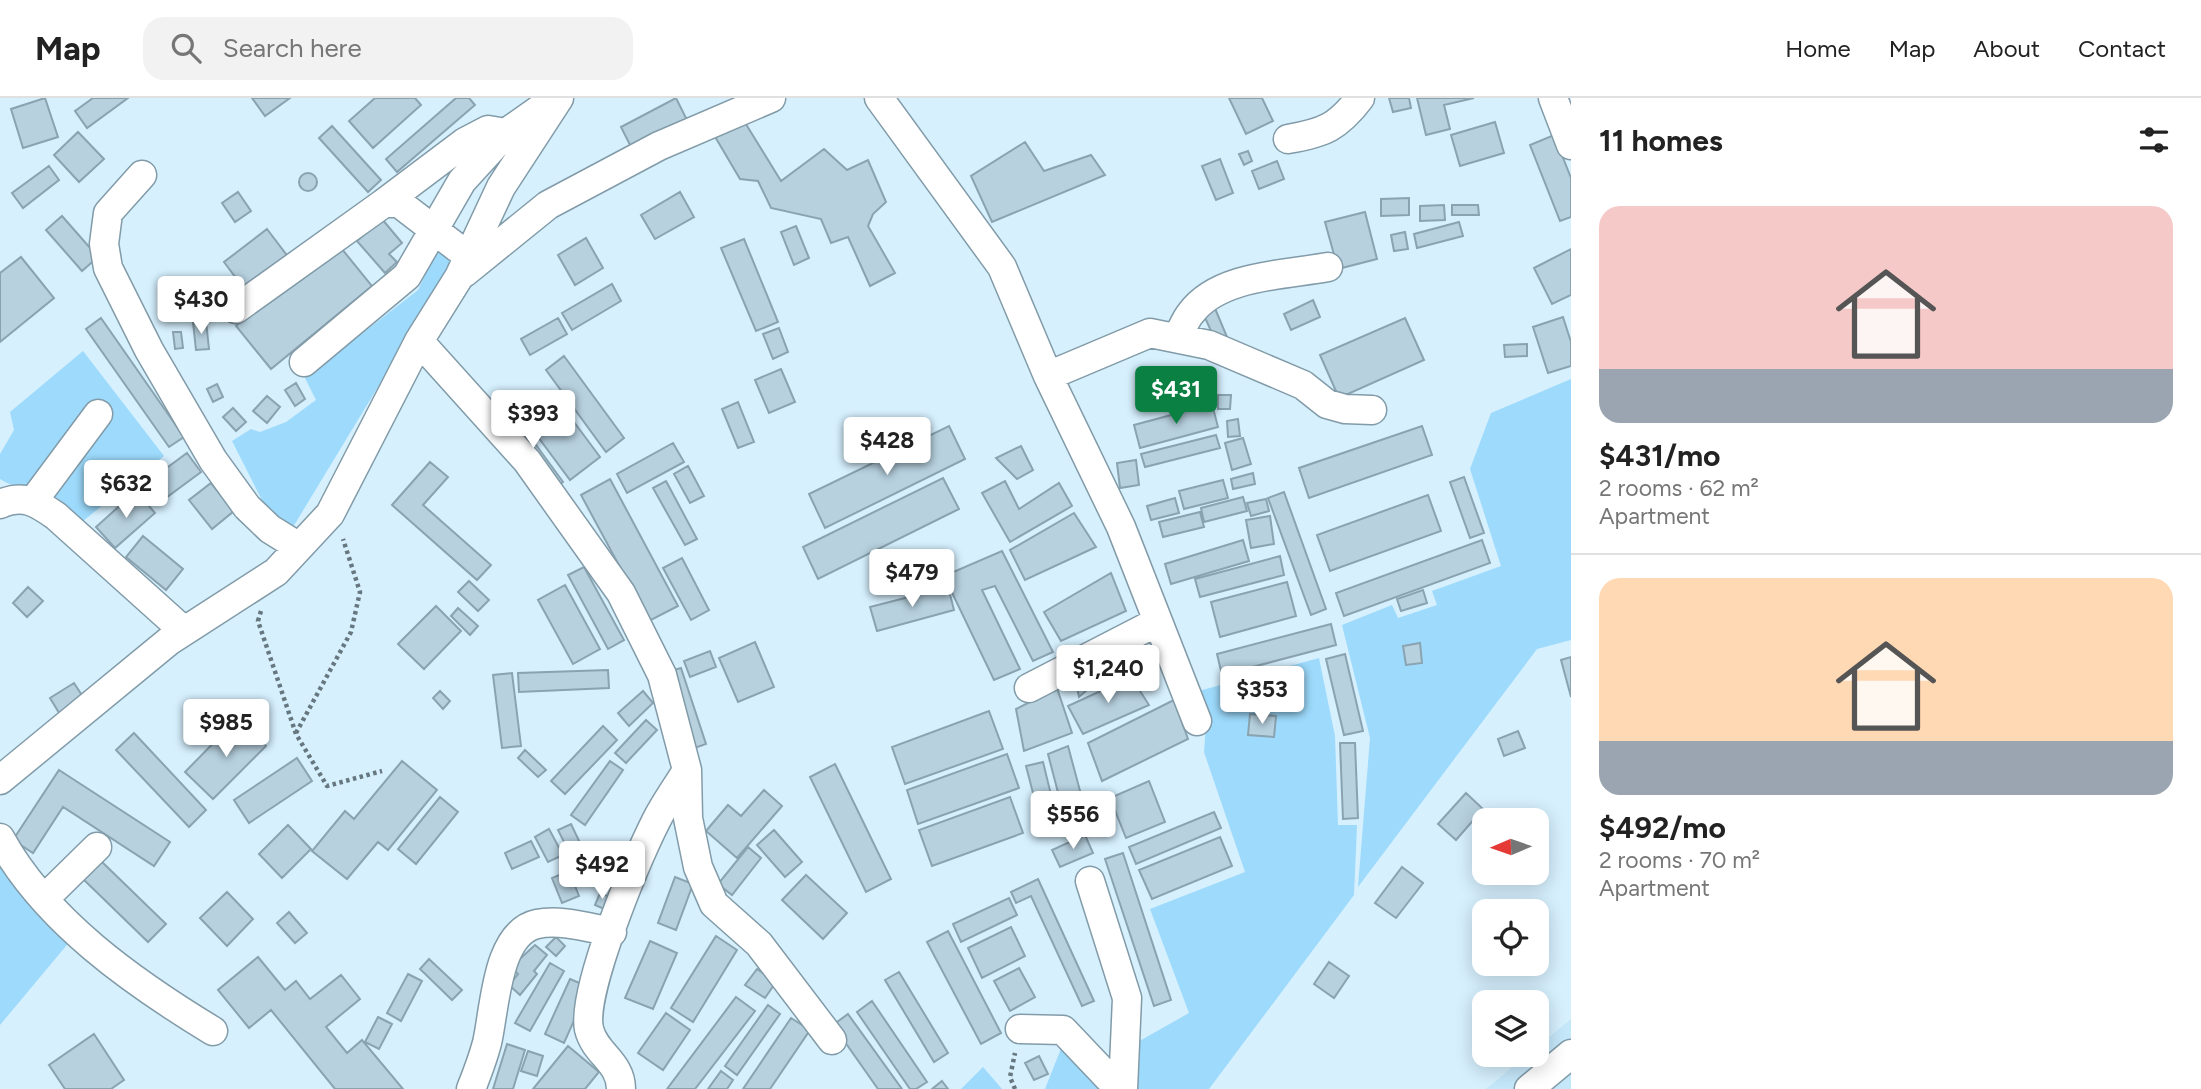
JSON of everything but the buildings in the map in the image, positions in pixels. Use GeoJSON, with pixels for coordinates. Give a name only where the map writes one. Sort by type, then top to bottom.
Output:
{"type":"FeatureCollection","features":[{"type":"Feature","properties":{"kind":"street"},"geometry":{"type":"LineString","coordinates":[[304,362],[407,276],[463,181],[506,133],[557,98]]}},
{"type":"Feature","properties":{"kind":"street"},"geometry":{"type":"LineString","coordinates":[[0,780],[184,631],[269,577],[333,508],[419,341],[464,266],[500,187],[557,98]]}},
{"type":"Feature","properties":{"kind":"street"},"geometry":{"type":"LineString","coordinates":[[464,266],[548,205],[659,146],[771,98]]}},
{"type":"Feature","properties":{"kind":"street"},"geometry":{"type":"LineString","coordinates":[[879,98],[1002,267],[1048,376],[1121,527],[1197,721]]}},
{"type":"Feature","properties":{"kind":"street"},"geometry":{"type":"LineString","coordinates":[[1288,139],[1316,135],[1343,120],[1360,98]]}},
{"type":"Feature","properties":{"kind":"street"},"geometry":{"type":"LineString","coordinates":[[1553,98],[1571,145]]}},
{"type":"Feature","properties":{"kind":"street"},"geometry":{"type":"LineString","coordinates":[[236,309],[465,142],[488,130],[506,133]]}},
{"type":"Feature","properties":{"kind":"street"},"geometry":{"type":"LineString","coordinates":[[142,175],[108,213],[104,244],[108,268],[149,350],[213,460],[247,507],[270,528],[299,547]]}},
{"type":"Feature","properties":{"kind":"street"},"geometry":{"type":"LineString","coordinates":[[384,203],[399,203],[434,231],[464,266]]}},
{"type":"Feature","properties":{"kind":"street"},"geometry":{"type":"LineString","coordinates":[[1178,337],[1191,312],[1215,292],[1246,282],[1328,267]]}},
{"type":"Feature","properties":{"kind":"street"},"geometry":{"type":"LineString","coordinates":[[1048,376],[1130,339],[1150,333],[1209,345],[1303,385],[1327,404],[1345,409],[1371,410]]}},
{"type":"Feature","properties":{"kind":"street"},"geometry":{"type":"LineString","coordinates":[[419,341],[527,461],[621,593],[662,675],[687,770],[688,818],[698,867],[714,904],[758,944],[832,1040]]}},
{"type":"Feature","properties":{"kind":"street"},"geometry":{"type":"LineString","coordinates":[[34,500],[98,414]]}},
{"type":"Feature","properties":{"kind":"street"},"geometry":{"type":"LineString","coordinates":[[0,504],[14,498],[34,500],[184,631]]}},
{"type":"Feature","properties":{"kind":"street"},"geometry":{"type":"LineString","coordinates":[[1029,688],[1157,622]]}},
{"type":"Feature","properties":{"kind":"street"},"geometry":{"type":"LineString","coordinates":[[621,1089],[621,1075],[589,1030],[588,1014],[612,932],[642,851],[687,770]]}},
{"type":"Feature","properties":{"kind":"street"},"geometry":{"type":"LineString","coordinates":[[0,838],[14,864],[44,900],[148,992],[213,1031]]}},
{"type":"Feature","properties":{"kind":"street"},"geometry":{"type":"LineString","coordinates":[[44,900],[97,847]]}},
{"type":"Feature","properties":{"kind":"street"},"geometry":{"type":"LineString","coordinates":[[1090,881],[1127,998],[1121,1089]]}},
{"type":"Feature","properties":{"kind":"street"},"geometry":{"type":"LineString","coordinates":[[471,1089],[486,1046],[501,969],[509,947],[520,931],[536,924],[556,923],[612,932]]}},
{"type":"Feature","properties":{"kind":"street"},"geometry":{"type":"LineString","coordinates":[[1020,1029],[1063,1030],[1121,1089]]}},
{"type":"Feature","properties":{"kind":"street"},"geometry":{"type":"LineString","coordinates":[[1528,1089],[1571,1054]]}},
{"type":"Feature","properties":{"kind":"path"},"geometry":{"type":"LineString","coordinates":[[296,734],[351,632],[360,592],[333,508]]}},
{"type":"Feature","properties":{"kind":"path"},"geometry":{"type":"LineString","coordinates":[[269,577],[258,621],[296,734],[327,786],[382,771]]}},
{"type":"Feature","properties":{"kind":"path"},"geometry":{"type":"LineString","coordinates":[[1015,1089],[1010,1077],[1020,1029]]}},
{"type":"Feature","properties":{"kind":"shaded area"},"geometry":{"type":"Polygon","coordinates":[[[439,246],[458,255],[293,527],[269,514],[232,441],[251,429],[260,432],[286,422],[316,400],[305,378],[418,290],[439,246]]]}},
{"type":"Feature","properties":{"kind":"shaded area"},"geometry":{"type":"Polygon","coordinates":[[[83,351],[164,456],[83,521],[50,496],[0,479],[0,454],[14,430],[10,412],[83,351]]]}},
{"type":"Feature","properties":{"kind":"shaded area"},"geometry":{"type":"Polygon","coordinates":[[[1571,379],[1571,640],[1537,649],[1358,887],[1370,738],[1342,625],[1392,605],[1398,618],[1437,605],[1432,591],[1501,566],[1470,469],[1491,413],[1571,379]]]}},
{"type":"Feature","properties":{"kind":"shaded area"},"geometry":{"type":"Polygon","coordinates":[[[1319,658],[1335,736],[1338,825],[1357,825],[1354,895],[1209,1089],[1135,1089],[1136,1043],[1189,1013],[1150,909],[1245,872],[1204,752],[1206,724],[1195,692],[1319,658]]]}},
{"type":"Feature","properties":{"kind":"shaded area"},"geometry":{"type":"Polygon","coordinates":[[[0,860],[71,940],[0,1025],[0,860]]]}},
{"type":"Feature","properties":{"kind":"shaded area"},"geometry":{"type":"Polygon","coordinates":[[[1571,1019],[1571,1089],[1486,1089],[1513,1067],[1549,1067],[1549,1037],[1571,1019]]]}},
{"type":"Feature","properties":{"kind":"shaded area"},"geometry":{"type":"Polygon","coordinates":[[[1062,1046],[1107,1089],[1045,1089],[1062,1046]]]}},
{"type":"Feature","properties":{"kind":"shaded area"},"geometry":{"type":"Polygon","coordinates":[[[983,1067],[1002,1089],[961,1089],[983,1067]]]}}]}
